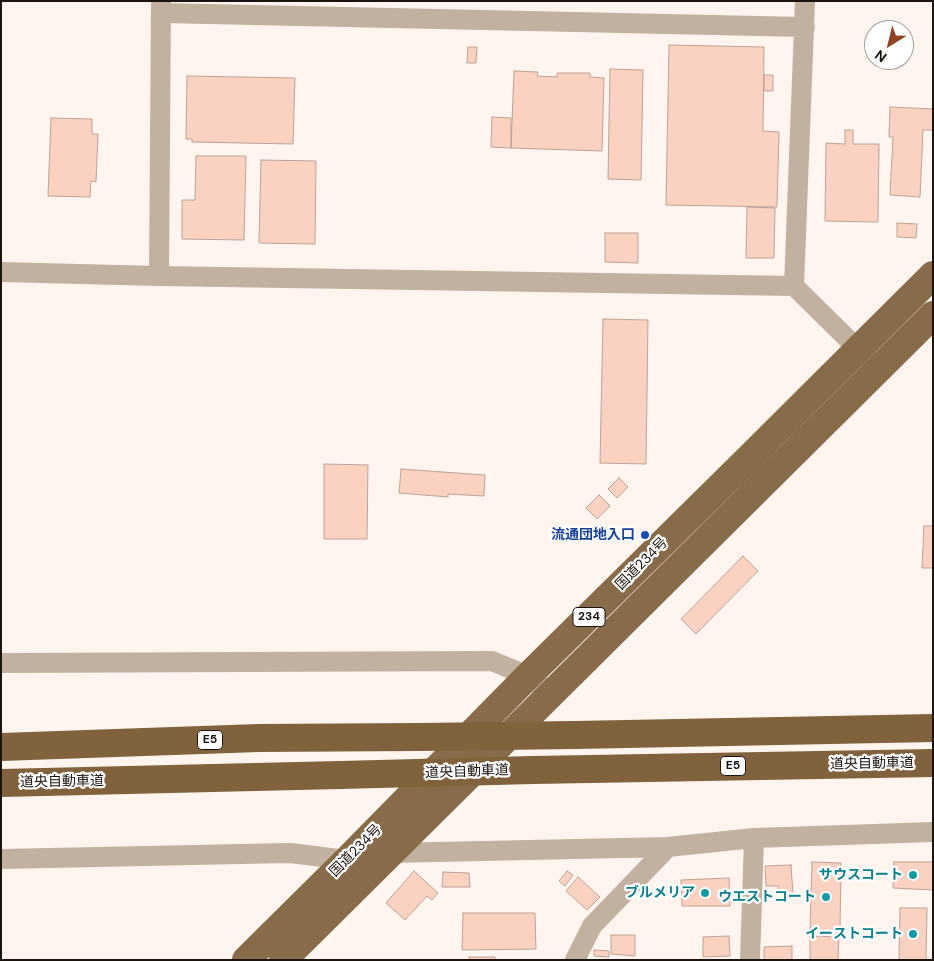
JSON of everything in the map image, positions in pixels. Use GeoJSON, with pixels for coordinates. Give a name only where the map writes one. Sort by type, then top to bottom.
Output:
{"type":"FeatureCollection","features":[{"type":"Feature","properties":{"kind":"highway","name":"国道234号"},"geometry":{"type":"LineString","coordinates":[[246,960],[528,676],[933,275]]}},
{"type":"Feature","properties":{"kind":"highway","name":"国道234号"},"geometry":{"type":"LineString","coordinates":[[283,960],[933,314]]}},
{"type":"Feature","properties":{"kind":"highway","name":"E5"},"geometry":{"type":"LineString","coordinates":[[1,746],[259,738],[575,735],[933,728]]}},
{"type":"Feature","properties":{"kind":"highway"},"geometry":{"type":"LineString","coordinates":[[1,735],[259,738]]}},
{"type":"Feature","properties":{"kind":"highway","name":"道央自動車道"},"geometry":{"type":"LineString","coordinates":[[1,783],[933,762]]}},
{"type":"Feature","properties":{"kind":"street"},"geometry":{"type":"LineString","coordinates":[[794,286],[805,1]]}},
{"type":"Feature","properties":{"kind":"street"},"geometry":{"type":"LineString","coordinates":[[159,276],[161,7],[805,27]]}},
{"type":"Feature","properties":{"kind":"street"},"geometry":{"type":"LineString","coordinates":[[1,272],[794,286],[877,369]]}},
{"type":"Feature","properties":{"kind":"street"},"geometry":{"type":"LineString","coordinates":[[1,663],[492,662],[528,676],[551,694]]}},
{"type":"Feature","properties":{"kind":"street"},"geometry":{"type":"LineString","coordinates":[[1,859],[290,853],[347,860],[390,853],[668,847],[754,838],[933,832]]}},
{"type":"Feature","properties":{"kind":"street"},"geometry":{"type":"LineString","coordinates":[[750,960],[754,838]]}},
{"type":"Feature","properties":{"kind":"street"},"geometry":{"type":"LineString","coordinates":[[575,960],[592,926],[668,847]]}},
{"type":"Feature","properties":{"kind":"building"},"geometry":{"type":"Polygon","coordinates":[[[669,45],[764,47],[763,131],[779,132],[777,207],[666,205],[669,45]]]}},
{"type":"Feature","properties":{"kind":"building"},"geometry":{"type":"Polygon","coordinates":[[[468,47],[477,47],[476,63],[467,63],[468,47]]]}},
{"type":"Feature","properties":{"kind":"building"},"geometry":{"type":"Polygon","coordinates":[[[610,69],[643,70],[641,180],[608,179],[610,69]]]}},
{"type":"Feature","properties":{"kind":"building"},"geometry":{"type":"Polygon","coordinates":[[[514,71],[538,72],[537,76],[557,77],[557,73],[590,73],[590,77],[604,78],[602,151],[511,148],[514,71]]]}},
{"type":"Feature","properties":{"kind":"building"},"geometry":{"type":"Polygon","coordinates":[[[764,75],[773,75],[773,91],[764,91],[764,75]]]}},
{"type":"Feature","properties":{"kind":"building"},"geometry":{"type":"Polygon","coordinates":[[[187,76],[295,78],[293,144],[192,142],[192,139],[186,139],[187,76]]]}},
{"type":"Feature","properties":{"kind":"building"},"geometry":{"type":"Polygon","coordinates":[[[890,107],[933,109],[933,130],[923,130],[920,197],[890,195],[893,137],[889,137],[890,107]]]}},
{"type":"Feature","properties":{"kind":"building"},"geometry":{"type":"Polygon","coordinates":[[[492,117],[511,118],[511,148],[491,147],[492,117]]]}},
{"type":"Feature","properties":{"kind":"building"},"geometry":{"type":"Polygon","coordinates":[[[51,118],[92,119],[92,134],[98,134],[96,182],[91,181],[90,197],[48,196],[51,118]]]}},
{"type":"Feature","properties":{"kind":"building"},"geometry":{"type":"Polygon","coordinates":[[[845,130],[853,130],[853,144],[879,144],[878,222],[825,221],[826,143],[845,144],[845,130]]]}},
{"type":"Feature","properties":{"kind":"building"},"geometry":{"type":"Polygon","coordinates":[[[196,156],[246,156],[244,240],[182,239],[182,200],[195,200],[196,156]]]}},
{"type":"Feature","properties":{"kind":"building"},"geometry":{"type":"Polygon","coordinates":[[[261,160],[316,161],[315,244],[259,243],[261,160]]]}},
{"type":"Feature","properties":{"kind":"building"},"geometry":{"type":"Polygon","coordinates":[[[747,207],[775,208],[774,258],[746,258],[747,207]]]}},
{"type":"Feature","properties":{"kind":"building"},"geometry":{"type":"Polygon","coordinates":[[[897,223],[917,224],[916,238],[897,237],[897,223]]]}},
{"type":"Feature","properties":{"kind":"building"},"geometry":{"type":"Polygon","coordinates":[[[605,233],[638,233],[638,263],[605,262],[605,233]]]}},
{"type":"Feature","properties":{"kind":"building"},"geometry":{"type":"Polygon","coordinates":[[[603,319],[648,320],[646,464],[600,463],[603,319]]]}},
{"type":"Feature","properties":{"kind":"building"},"geometry":{"type":"Polygon","coordinates":[[[324,464],[368,465],[367,539],[324,539],[324,464]]]}},
{"type":"Feature","properties":{"kind":"building"},"geometry":{"type":"Polygon","coordinates":[[[401,469],[485,475],[484,496],[448,494],[448,497],[399,493],[401,469]]]}},
{"type":"Feature","properties":{"kind":"building"},"geometry":{"type":"Polygon","coordinates":[[[619,478],[628,487],[617,498],[608,489],[619,478]]]}},
{"type":"Feature","properties":{"kind":"building"},"geometry":{"type":"Polygon","coordinates":[[[599,495],[610,506],[597,519],[586,508],[599,495]]]}},
{"type":"Feature","properties":{"kind":"building"},"geometry":{"type":"Polygon","coordinates":[[[924,526],[933,526],[933,568],[922,568],[924,526]]]}},
{"type":"Feature","properties":{"kind":"building"},"geometry":{"type":"Polygon","coordinates":[[[743,556],[758,571],[696,634],[681,619],[743,556]]]}},
{"type":"Feature","properties":{"kind":"building","name":"ウエストコート"},"geometry":{"type":"Polygon","coordinates":[[[812,862],[841,863],[840,932],[810,931],[812,862]]]}},
{"type":"Feature","properties":{"kind":"building","name":"サウスコート"},"geometry":{"type":"Polygon","coordinates":[[[894,862],[933,862],[933,890],[893,888],[894,862]]]}},
{"type":"Feature","properties":{"kind":"building"},"geometry":{"type":"Polygon","coordinates":[[[791,865],[793,894],[779,894],[778,886],[766,886],[765,866],[791,865]]]}},
{"type":"Feature","properties":{"kind":"building"},"geometry":{"type":"Polygon","coordinates":[[[414,871],[438,893],[432,900],[427,896],[405,920],[386,903],[414,871]]]}},
{"type":"Feature","properties":{"kind":"building"},"geometry":{"type":"Polygon","coordinates":[[[567,871],[573,875],[565,886],[559,881],[567,871]]]}},
{"type":"Feature","properties":{"kind":"building"},"geometry":{"type":"Polygon","coordinates":[[[443,872],[469,873],[470,887],[442,887],[443,872]]]}},
{"type":"Feature","properties":{"kind":"building"},"geometry":{"type":"Polygon","coordinates":[[[578,877],[600,897],[587,910],[566,891],[578,877]]]}},
{"type":"Feature","properties":{"kind":"building","name":"ブルメリア"},"geometry":{"type":"Polygon","coordinates":[[[729,878],[730,906],[682,906],[681,880],[729,878]]]}},
{"type":"Feature","properties":{"kind":"building","name":"イーストコート"},"geometry":{"type":"Polygon","coordinates":[[[900,908],[927,908],[926,960],[899,960],[900,908]]]}},
{"type":"Feature","properties":{"kind":"building"},"geometry":{"type":"Polygon","coordinates":[[[463,913],[535,913],[536,949],[462,950],[463,913]]]}},
{"type":"Feature","properties":{"kind":"building"},"geometry":{"type":"Polygon","coordinates":[[[611,935],[635,935],[635,956],[611,954],[611,935]]]}},
{"type":"Feature","properties":{"kind":"building"},"geometry":{"type":"Polygon","coordinates":[[[729,936],[730,956],[703,957],[703,937],[729,936]]]}},
{"type":"Feature","properties":{"kind":"building"},"geometry":{"type":"Polygon","coordinates":[[[810,936],[839,937],[838,960],[810,960],[810,936]]]}},
{"type":"Feature","properties":{"kind":"building"},"geometry":{"type":"Polygon","coordinates":[[[792,946],[792,960],[764,960],[764,947],[792,946]]]}},
{"type":"Feature","properties":{"kind":"building"},"geometry":{"type":"Polygon","coordinates":[[[594,950],[609,951],[609,957],[594,956],[594,950]]]}},
{"type":"Feature","properties":{"kind":"building"},"geometry":{"type":"Polygon","coordinates":[[[469,957],[495,957],[495,960],[469,960],[469,957]]]}},
{"type":"Feature","properties":{"kind":"place","name":"流通団地入口"},"geometry":{"type":"Point","coordinates":[645,535]}},
{"type":"Feature","properties":{"kind":"place","name":"サウスコート"},"geometry":{"type":"Point","coordinates":[913,875]}},
{"type":"Feature","properties":{"kind":"place","name":"ブルメリア"},"geometry":{"type":"Point","coordinates":[705,893]}},
{"type":"Feature","properties":{"kind":"place","name":"ウエストコート"},"geometry":{"type":"Point","coordinates":[826,897]}},
{"type":"Feature","properties":{"kind":"place","name":"イーストコート"},"geometry":{"type":"Point","coordinates":[913,934]}}]}
